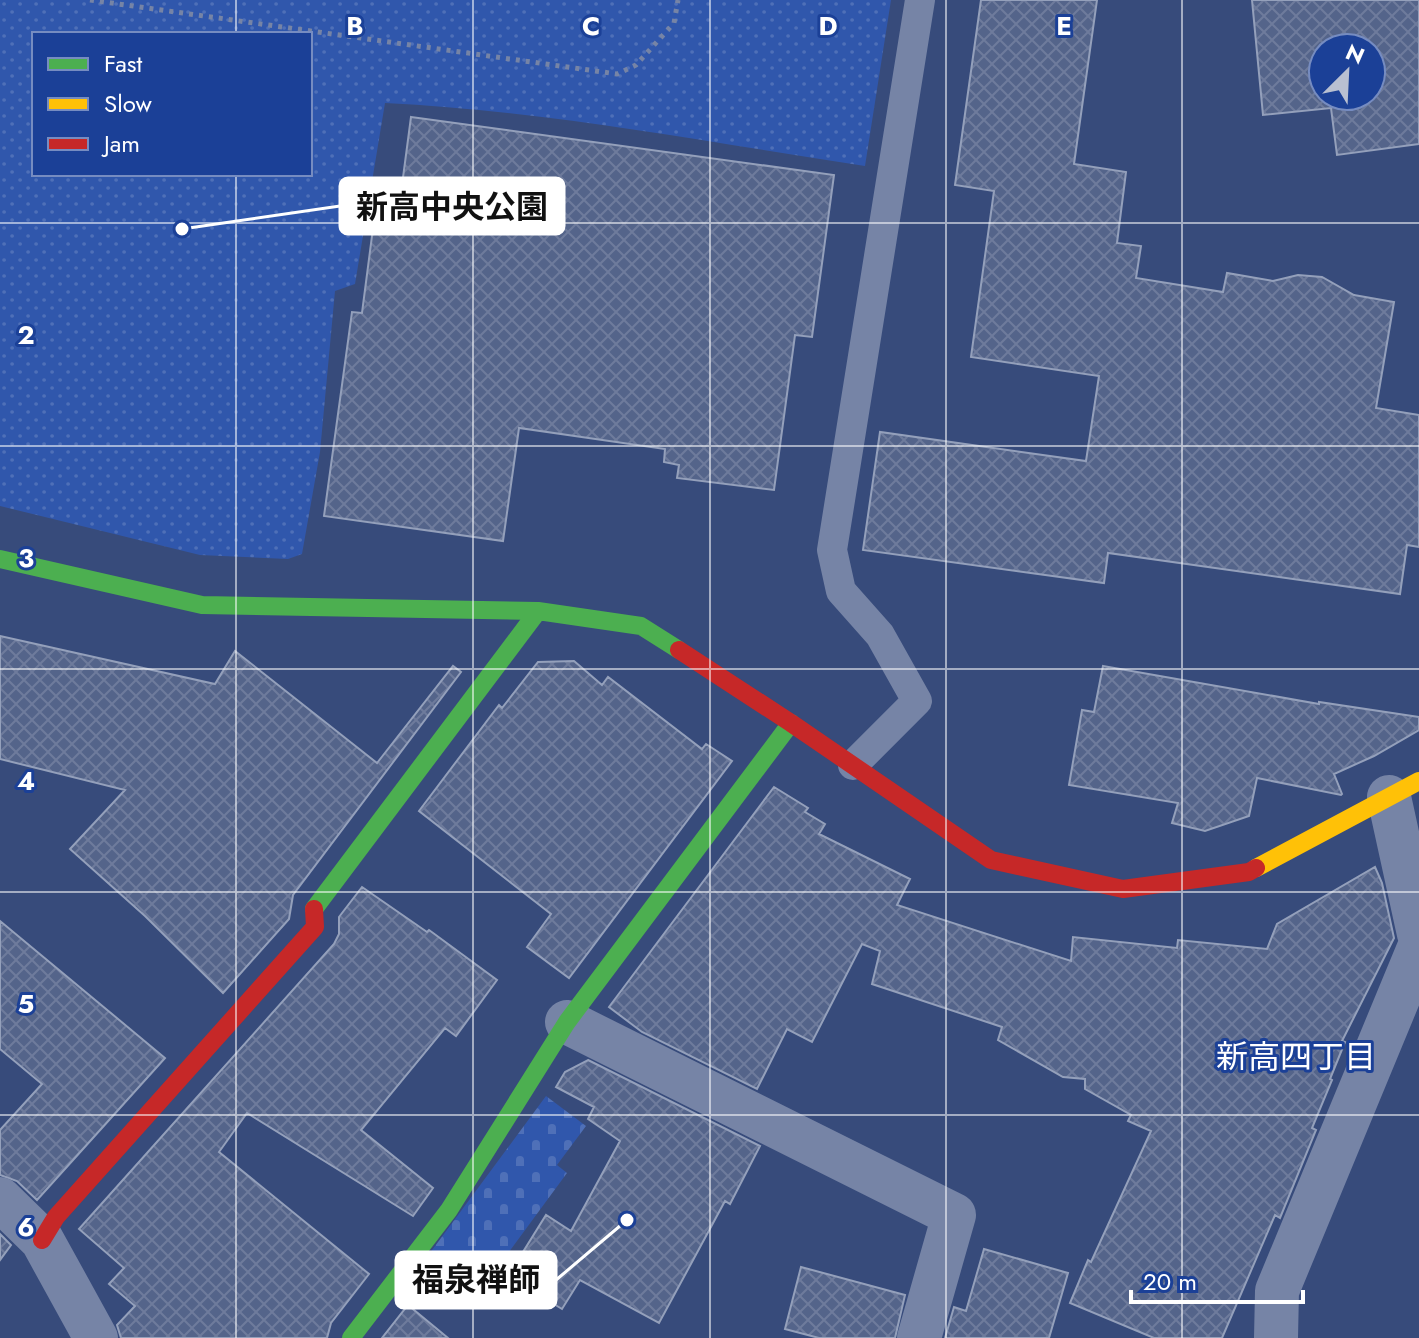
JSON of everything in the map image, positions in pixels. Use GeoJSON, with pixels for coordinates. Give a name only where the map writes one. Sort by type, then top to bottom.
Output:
{"type":"FeatureCollection","features":[{"type":"Feature","properties":{"kind":"street"},"geometry":{"type":"LineString","coordinates":[[0,559],[202,605],[538,611],[641,626],[791,723],[991,860],[1123,889],[1249,872],[1404,789],[1418,948],[1277,1291],[1276,1338]]}},
{"type":"Feature","properties":{"kind":"street"},"geometry":{"type":"LineString","coordinates":[[42,1240],[56,1217],[315,927],[313,910],[538,611]]}},
{"type":"Feature","properties":{"kind":"street"},"geometry":{"type":"LineString","coordinates":[[351,1338],[449,1210],[567,1022],[791,723]]}},
{"type":"Feature","properties":{"kind":"street"},"geometry":{"type":"LineString","coordinates":[[567,1022],[954,1215],[919,1338]]}},
{"type":"Feature","properties":{"kind":"street"},"geometry":{"type":"LineString","coordinates":[[0,1199],[42,1240],[96,1338]]}},
{"type":"Feature","properties":{"kind":"lane"},"geometry":{"type":"LineString","coordinates":[[853,765],[917,701],[880,635],[841,591],[832,550],[920,0]]}},
{"type":"Feature","properties":{"kind":"path"},"geometry":{"type":"LineString","coordinates":[[90,0],[617,74],[636,65],[674,23],[678,0]]}},
{"type":"Feature","properties":{"kind":"green space"},"geometry":{"type":"Polygon","coordinates":[[[0,0],[891,0],[865,166],[566,120],[385,103],[355,284],[335,291],[320,452],[302,554],[288,559],[200,555],[0,506],[0,0]]]}},
{"type":"Feature","properties":{"kind":"green space"},"geometry":{"type":"Polygon","coordinates":[[[546,1096],[586,1126],[557,1165],[567,1173],[475,1298],[424,1261],[546,1096]]]}},
{"type":"Feature","properties":{"kind":"building"},"geometry":{"type":"Polygon","coordinates":[[[981,0],[1097,0],[1074,164],[1126,172],[1117,243],[1141,246],[1136,278],[1223,292],[1227,273],[1273,281],[1298,275],[1322,277],[1354,295],[1394,302],[1376,408],[1419,415],[1419,547],[1407,545],[1400,594],[1108,553],[1104,583],[863,550],[880,432],[1086,461],[1099,376],[971,357],[994,191],[955,185],[981,0]]]}},
{"type":"Feature","properties":{"kind":"building"},"geometry":{"type":"Polygon","coordinates":[[[1252,0],[1419,0],[1419,144],[1337,155],[1332,112],[1387,112],[1387,32],[1307,32],[1307,110],[1263,115],[1252,0]]]}},
{"type":"Feature","properties":{"kind":"building"},"geometry":{"type":"Polygon","coordinates":[[[411,117],[834,175],[812,337],[795,335],[774,490],[677,478],[679,465],[664,462],[665,449],[519,428],[503,541],[324,516],[352,312],[362,313],[376,205],[399,208],[411,117]]]}},
{"type":"Feature","properties":{"kind":"building"},"geometry":{"type":"Polygon","coordinates":[[[0,636],[215,684],[235,651],[377,763],[453,666],[461,672],[293,895],[289,919],[223,993],[145,916],[70,849],[125,790],[0,759],[0,636]]]}},
{"type":"Feature","properties":{"kind":"building"},"geometry":{"type":"Polygon","coordinates":[[[574,661],[602,685],[608,677],[702,749],[706,744],[732,761],[569,978],[527,947],[551,914],[419,811],[499,705],[502,708],[538,662],[574,661]]]}},
{"type":"Feature","properties":{"kind":"building"},"geometry":{"type":"Polygon","coordinates":[[[1103,666],[1319,704],[1419,717],[1419,730],[1374,756],[1334,774],[1341,795],[1257,778],[1249,816],[1205,831],[1172,823],[1178,803],[1069,785],[1082,710],[1094,712],[1103,666]]]}},
{"type":"Feature","properties":{"kind":"building"},"geometry":{"type":"Polygon","coordinates":[[[774,787],[808,808],[805,812],[825,824],[819,834],[910,879],[897,905],[1071,961],[1073,937],[1177,948],[1178,940],[1267,949],[1277,924],[1375,867],[1382,883],[1394,938],[1342,1041],[1345,1042],[1332,1080],[1312,1128],[1316,1130],[1280,1218],[1275,1215],[1222,1338],[1154,1338],[1070,1303],[1151,1131],[1128,1121],[1131,1115],[1085,1089],[1085,1079],[1063,1077],[998,1040],[1002,1027],[872,984],[880,951],[862,944],[812,1042],[787,1029],[757,1089],[642,1032],[609,1007],[774,787]]]}},
{"type":"Feature","properties":{"kind":"building"},"geometry":{"type":"Polygon","coordinates":[[[362,887],[427,932],[429,930],[497,980],[456,1036],[445,1028],[361,1130],[433,1188],[413,1216],[247,1113],[219,1152],[369,1274],[331,1323],[327,1338],[121,1338],[117,1325],[135,1306],[109,1284],[124,1268],[79,1229],[334,944],[339,934],[339,917],[362,887]]]}},
{"type":"Feature","properties":{"kind":"building"},"geometry":{"type":"Polygon","coordinates":[[[0,921],[165,1058],[37,1200],[17,1181],[0,1175],[0,1130],[42,1084],[0,1049],[0,921]]]}},
{"type":"Feature","properties":{"kind":"building"},"geometry":{"type":"Polygon","coordinates":[[[588,1060],[760,1146],[730,1204],[725,1201],[659,1323],[580,1280],[562,1309],[508,1276],[546,1215],[571,1231],[620,1141],[588,1119],[594,1107],[556,1087],[565,1072],[588,1060]]]}},
{"type":"Feature","properties":{"kind":"building"},"geometry":{"type":"Polygon","coordinates":[[[0,1234],[11,1245],[0,1260],[0,1234]]]}},
{"type":"Feature","properties":{"kind":"building"},"geometry":{"type":"Polygon","coordinates":[[[984,1249],[1068,1273],[1049,1338],[945,1338],[954,1307],[966,1311],[984,1249]]]}},
{"type":"Feature","properties":{"kind":"building"},"geometry":{"type":"Polygon","coordinates":[[[801,1267],[905,1295],[895,1338],[819,1338],[785,1329],[801,1267]]]}},
{"type":"Feature","properties":{"kind":"building"},"geometry":{"type":"Polygon","coordinates":[[[408,1305],[448,1338],[382,1338],[408,1305]]]}},
{"type":"Feature","properties":{"kind":"traffic: fast"},"geometry":{"type":"LineString","coordinates":[[0,559],[202,605],[538,611],[641,626],[679,650]]}},
{"type":"Feature","properties":{"kind":"traffic: fast"},"geometry":{"type":"LineString","coordinates":[[314,909],[538,611]]}},
{"type":"Feature","properties":{"kind":"traffic: fast"},"geometry":{"type":"LineString","coordinates":[[351,1338],[449,1210],[567,1022],[791,723]]}},
{"type":"Feature","properties":{"kind":"traffic: slow"},"geometry":{"type":"LineString","coordinates":[[1256,868],[1419,781]]}},
{"type":"Feature","properties":{"kind":"traffic: jam"},"geometry":{"type":"LineString","coordinates":[[679,650],[991,860],[1123,889],[1249,872],[1256,868]]}},
{"type":"Feature","properties":{"kind":"traffic: jam"},"geometry":{"type":"LineString","coordinates":[[42,1240],[56,1217],[315,927],[314,909]]}},
{"type":"Feature","properties":{"kind":"place","name":"新高中央公園"},"geometry":{"type":"Point","coordinates":[182,229]}},
{"type":"Feature","properties":{"kind":"place","name":"福泉禅師"},"geometry":{"type":"Point","coordinates":[627,1220]}},
{"type":"Feature","properties":{"kind":"district","name":"新高四丁目"},"geometry":{"type":"Point","coordinates":[1296,1057]}}]}
